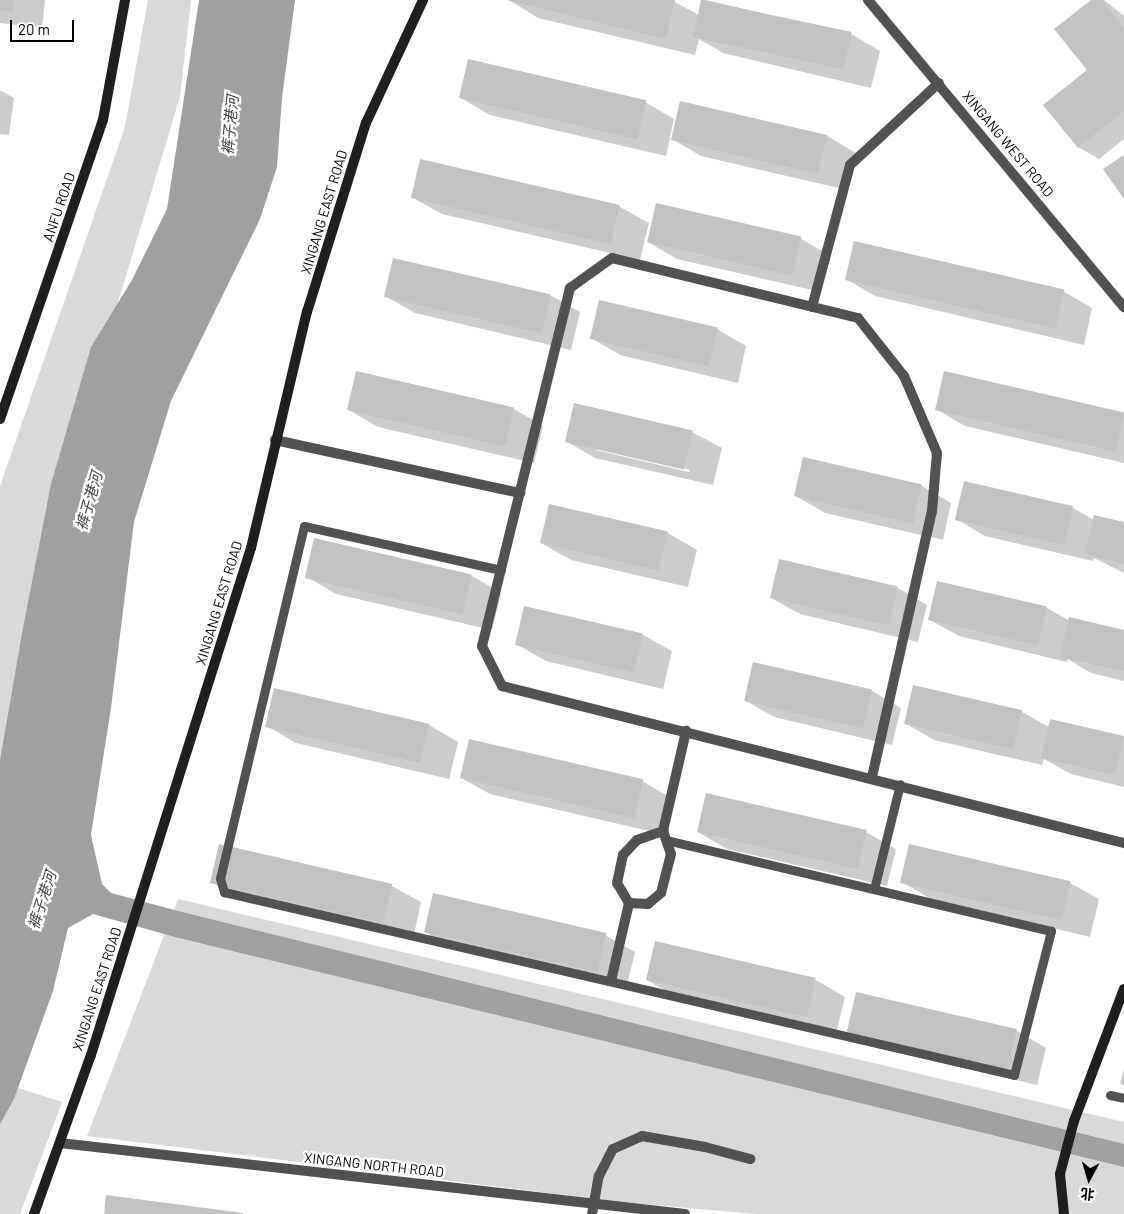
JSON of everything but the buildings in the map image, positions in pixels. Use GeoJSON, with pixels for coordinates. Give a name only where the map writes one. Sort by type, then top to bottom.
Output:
{"type":"FeatureCollection","features":[{"type":"Feature","properties":{"kind":"street","name":"ANFU ROAD"},"geometry":{"type":"LineString","coordinates":[[0,419],[103,120],[125,0]]}},
{"type":"Feature","properties":{"kind":"street","name":"XINGANG EAST ROAD"},"geometry":{"type":"LineString","coordinates":[[34,1214],[60,1143],[130,931],[251,548],[307,312],[366,123],[423,0]]}},
{"type":"Feature","properties":{"kind":"street","name":"XINGANG WEST ROAD"},"geometry":{"type":"LineString","coordinates":[[868,0],[1124,307]]}},
{"type":"Feature","properties":{"kind":"street"},"geometry":{"type":"LineString","coordinates":[[812,307],[850,165],[939,83]]}},
{"type":"Feature","properties":{"kind":"street"},"geometry":{"type":"LineString","coordinates":[[872,777],[932,511],[937,454],[904,376],[858,318],[612,258],[570,288],[482,646],[502,686],[900,784],[1124,843]]}},
{"type":"Feature","properties":{"kind":"street"},"geometry":{"type":"LineString","coordinates":[[276,440],[520,493]]}},
{"type":"Feature","properties":{"kind":"street"},"geometry":{"type":"LineString","coordinates":[[629,903],[648,904],[661,893],[671,854],[665,836],[686,731]]}},
{"type":"Feature","properties":{"kind":"street"},"geometry":{"type":"LineString","coordinates":[[611,981],[629,903],[617,883],[623,855],[637,840],[665,836]]}},
{"type":"Feature","properties":{"kind":"street"},"geometry":{"type":"LineString","coordinates":[[1064,1214],[1060,1174],[1074,1121],[1124,989]]}},
{"type":"Feature","properties":{"kind":"street"},"geometry":{"type":"LineString","coordinates":[[593,1209],[599,1176],[613,1149],[642,1136],[705,1147],[750,1159]]}},
{"type":"Feature","properties":{"kind":"street","name":"XINGANG NORTH ROAD"},"geometry":{"type":"LineString","coordinates":[[60,1143],[593,1209],[685,1214]]}},
{"type":"Feature","properties":{"kind":"lane"},"geometry":{"type":"LineString","coordinates":[[501,570],[304,526],[220,878],[224,892],[1014,1075],[1051,931],[874,889],[665,836]]}},
{"type":"Feature","properties":{"kind":"lane"},"geometry":{"type":"LineString","coordinates":[[874,889],[900,784]]}},
{"type":"Feature","properties":{"kind":"lane"},"geometry":{"type":"LineString","coordinates":[[1110,1095],[1124,1098]]}},
{"type":"Feature","properties":{"kind":"shaded area"},"geometry":{"type":"Polygon","coordinates":[[[148,0],[191,0],[180,97],[86,408],[0,889],[0,486],[125,127],[148,0]]]}},
{"type":"Feature","properties":{"kind":"shaded area"},"geometry":{"type":"Polygon","coordinates":[[[178,899],[1124,1122],[1124,1214],[755,1214],[622,1202],[87,1136],[178,899]]]}},
{"type":"Feature","properties":{"kind":"shaded area"},"geometry":{"type":"Polygon","coordinates":[[[0,1082],[62,1102],[20,1214],[0,1214],[0,1082]]]}},
{"type":"Feature","properties":{"kind":"water","name":"裤子港河"},"geometry":{"type":"Polygon","coordinates":[[[199,0],[295,0],[282,98],[277,167],[260,219],[171,401],[134,522],[111,708],[91,835],[102,884],[111,893],[182,912],[1124,1144],[1124,1167],[175,937],[93,914],[68,928],[53,991],[14,1099],[0,1124],[0,760],[23,628],[51,484],[91,347],[132,280],[167,209],[199,0]]]}}]}
